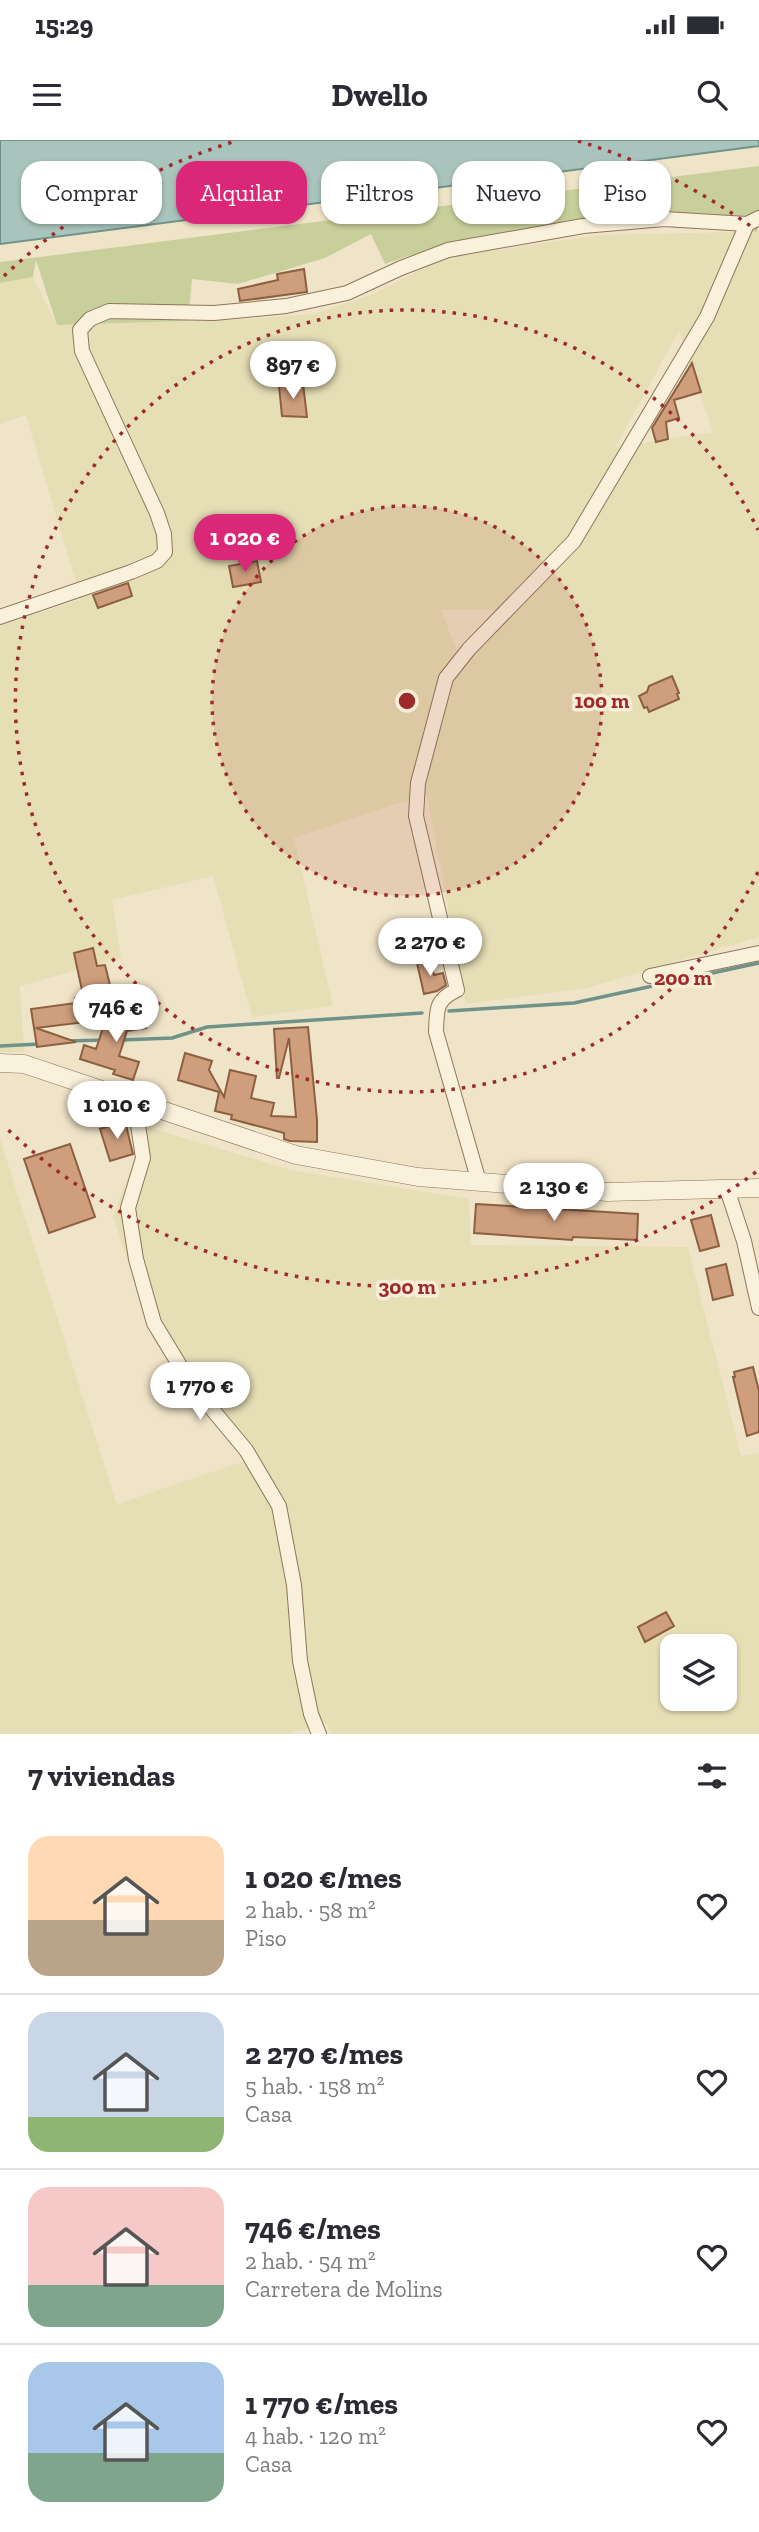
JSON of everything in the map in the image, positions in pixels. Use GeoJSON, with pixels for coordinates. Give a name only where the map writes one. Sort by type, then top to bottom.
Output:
{"type":"FeatureCollection","features":[{"type":"Feature","properties":{"kind":"street"},"geometry":{"type":"LineString","coordinates":[[0,617],[157,562],[165,552],[164,534],[157,513],[82,351],[80,330],[90,319],[109,312],[214,313],[286,306],[347,293],[449,250],[583,226],[664,219],[753,221],[707,317],[574,541],[469,649],[446,678],[418,783],[416,816],[457,990],[445,995],[437,1007],[436,1032],[480,1182]]}},
{"type":"Feature","properties":{"kind":"street"},"geometry":{"type":"LineString","coordinates":[[650,976],[759,953]]}},
{"type":"Feature","properties":{"kind":"street"},"geometry":{"type":"LineString","coordinates":[[0,1063],[24,1064],[296,1155],[418,1177],[608,1192],[759,1188]]}},
{"type":"Feature","properties":{"kind":"street"},"geometry":{"type":"LineString","coordinates":[[126,1099],[138,1125],[143,1158],[128,1208],[136,1259],[154,1323],[191,1384],[246,1450],[279,1506],[294,1585],[300,1661],[311,1714],[319,1734]]}},
{"type":"Feature","properties":{"kind":"street"},"geometry":{"type":"LineString","coordinates":[[727,1189],[744,1241],[759,1308]]}},
{"type":"Feature","properties":{"kind":"shaded area"},"geometry":{"type":"Polygon","coordinates":[[[759,221],[759,937],[587,988],[466,1004],[427,796],[294,838],[333,1006],[252,1017],[213,876],[112,900],[121,958],[20,986],[24,1052],[0,1052],[0,626],[81,599],[26,415],[0,424],[0,283],[33,277],[57,325],[233,320],[314,314],[373,294],[443,258],[599,235],[731,232],[759,221]],[[679,331],[616,446],[617,447],[713,432],[679,331]],[[441,610],[458,653],[497,610],[441,610]]]}},
{"type":"Feature","properties":{"kind":"shaded area"},"geometry":{"type":"Polygon","coordinates":[[[147,1127],[291,1170],[469,1199],[471,1245],[688,1247],[741,1456],[759,1453],[759,1734],[331,1734],[327,1723],[287,1734],[0,1734],[0,1139],[117,1504],[245,1461],[154,1341],[113,1216],[147,1127]]]}},
{"type":"Feature","properties":{"kind":"green space"},"geometry":{"type":"Polygon","coordinates":[[[759,166],[759,211],[748,216],[671,213],[671,177],[759,166]]]}},
{"type":"Feature","properties":{"kind":"green space"},"geometry":{"type":"Polygon","coordinates":[[[579,189],[579,219],[565,221],[565,191],[579,189]]]}},
{"type":"Feature","properties":{"kind":"green space"},"geometry":{"type":"Polygon","coordinates":[[[452,205],[452,224],[554,224],[411,255],[385,264],[371,234],[325,258],[238,284],[192,279],[188,321],[57,325],[36,260],[33,277],[0,283],[0,262],[321,221],[321,224],[438,224],[438,207],[452,205]]]}},
{"type":"Feature","properties":{"kind":"water"},"geometry":{"type":"Polygon","coordinates":[[[0,140],[759,140],[759,146],[643,161],[579,161],[579,169],[565,171],[565,161],[452,161],[452,186],[438,187],[438,161],[321,161],[321,203],[307,204],[307,161],[176,161],[176,221],[162,223],[162,161],[21,161],[21,224],[155,224],[0,244],[0,140]]]}},
{"type":"Feature","properties":{"kind":"building"},"geometry":{"type":"Polygon","coordinates":[[[304,269],[307,292],[240,301],[238,289],[278,280],[277,274],[304,269]]]}},
{"type":"Feature","properties":{"kind":"building"},"geometry":{"type":"Polygon","coordinates":[[[692,363],[701,392],[674,400],[679,418],[666,422],[668,439],[656,442],[652,428],[692,363]]]}},
{"type":"Feature","properties":{"kind":"building"},"geometry":{"type":"Polygon","coordinates":[[[303,384],[307,417],[282,416],[279,386],[303,384]]]}},
{"type":"Feature","properties":{"kind":"building"},"geometry":{"type":"Polygon","coordinates":[[[257,561],[261,582],[233,587],[229,566],[257,561]]]}},
{"type":"Feature","properties":{"kind":"building"},"geometry":{"type":"Polygon","coordinates":[[[128,583],[132,596],[98,608],[93,595],[128,583]]]}},
{"type":"Feature","properties":{"kind":"building"},"geometry":{"type":"Polygon","coordinates":[[[672,676],[679,699],[649,712],[647,707],[644,708],[639,696],[647,692],[649,686],[672,676]]]}},
{"type":"Feature","properties":{"kind":"building"},"geometry":{"type":"Polygon","coordinates":[[[93,948],[97,966],[105,965],[111,989],[83,995],[74,953],[93,948]]]}},
{"type":"Feature","properties":{"kind":"building"},"geometry":{"type":"Polygon","coordinates":[[[430,960],[434,975],[443,973],[446,985],[437,991],[424,994],[417,963],[430,960]]]}},
{"type":"Feature","properties":{"kind":"building"},"geometry":{"type":"Polygon","coordinates":[[[91,996],[94,1021],[36,1028],[76,1042],[37,1047],[31,1009],[76,1003],[75,998],[91,996]]]}},
{"type":"Feature","properties":{"kind":"building"},"geometry":{"type":"Polygon","coordinates":[[[144,1011],[146,1028],[127,1031],[119,1056],[139,1062],[133,1080],[113,1074],[115,1070],[80,1059],[84,1045],[96,1049],[107,1016],[144,1011]]]}},
{"type":"Feature","properties":{"kind":"building"},"geometry":{"type":"Polygon","coordinates":[[[308,1027],[317,1142],[290,1141],[284,1139],[284,1133],[231,1119],[232,1115],[215,1111],[219,1092],[178,1080],[185,1053],[212,1061],[209,1070],[224,1097],[230,1070],[256,1076],[251,1098],[274,1103],[271,1116],[296,1117],[289,1038],[277,1078],[274,1029],[308,1027]]]}},
{"type":"Feature","properties":{"kind":"building"},"geometry":{"type":"Polygon","coordinates":[[[125,1121],[133,1154],[110,1161],[100,1129],[125,1121]]]}},
{"type":"Feature","properties":{"kind":"building"},"geometry":{"type":"Polygon","coordinates":[[[70,1144],[95,1217],[49,1233],[24,1159],[70,1144]]]}},
{"type":"Feature","properties":{"kind":"building"},"geometry":{"type":"Polygon","coordinates":[[[476,1204],[638,1214],[637,1240],[573,1237],[572,1240],[474,1233],[476,1204]]]}},
{"type":"Feature","properties":{"kind":"building"},"geometry":{"type":"Polygon","coordinates":[[[711,1215],[719,1246],[700,1251],[691,1220],[711,1215]]]}},
{"type":"Feature","properties":{"kind":"building"},"geometry":{"type":"Polygon","coordinates":[[[726,1264],[733,1295],[713,1300],[706,1269],[726,1264]]]}},
{"type":"Feature","properties":{"kind":"building"},"geometry":{"type":"Polygon","coordinates":[[[753,1367],[759,1391],[759,1432],[747,1436],[733,1377],[734,1372],[753,1367]]]}},
{"type":"Feature","properties":{"kind":"building"},"geometry":{"type":"Polygon","coordinates":[[[666,1612],[674,1626],[645,1642],[638,1627],[666,1612]]]}},
{"type":"Feature","properties":{"kind":"waterway"},"geometry":{"type":"LineString","coordinates":[[449,1011],[574,1003],[759,963]]}},
{"type":"Feature","properties":{"kind":"waterway"},"geometry":{"type":"LineString","coordinates":[[121,1040],[172,1038],[207,1027],[422,1013]]}},
{"type":"Feature","properties":{"kind":"waterway"},"geometry":{"type":"LineString","coordinates":[[68,1041],[103,1040]]}},
{"type":"Feature","properties":{"kind":"waterway"},"geometry":{"type":"LineString","coordinates":[[0,1046],[40,1044]]}}]}
